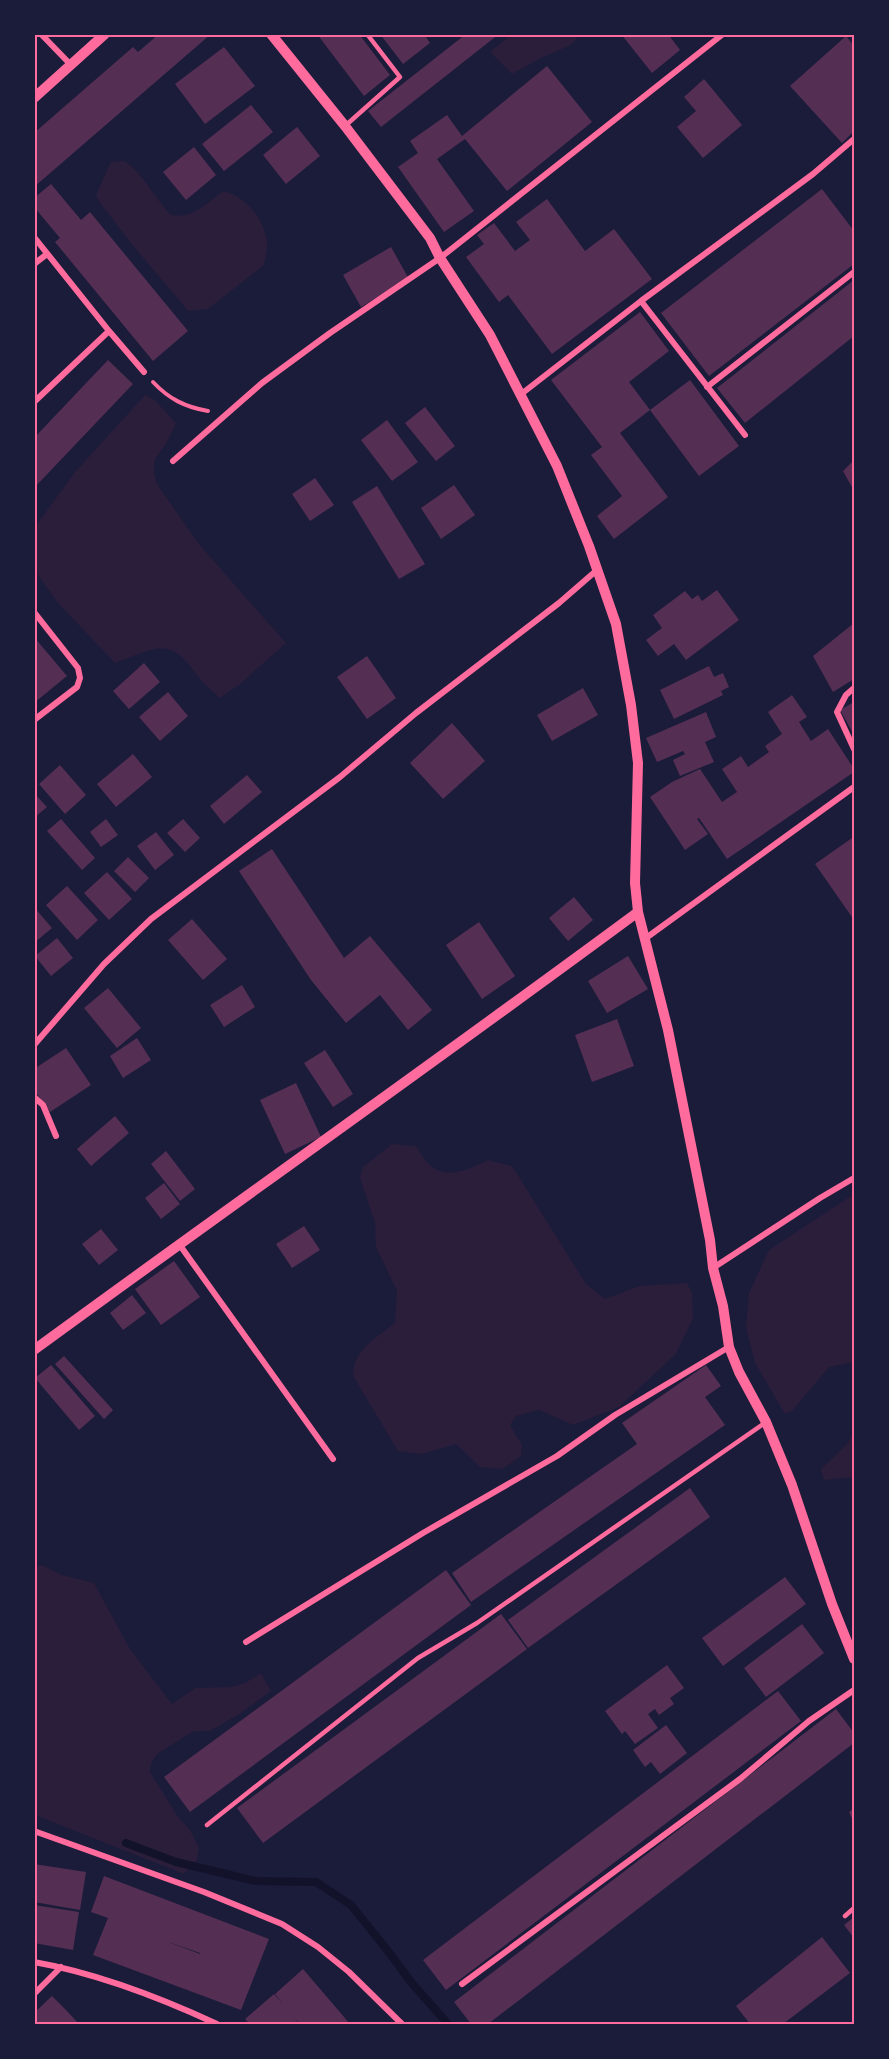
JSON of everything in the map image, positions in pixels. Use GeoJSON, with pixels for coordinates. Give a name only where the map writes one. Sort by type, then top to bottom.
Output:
{"type":"FeatureCollection","features":[{"type":"Feature","properties":{"kind":"street"},"geometry":{"type":"LineString","coordinates":[[41,34],[72,66]]}},
{"type":"Feature","properties":{"kind":"street"},"geometry":{"type":"LineString","coordinates":[[34,98],[105,34]]}},
{"type":"Feature","properties":{"kind":"street"},"geometry":{"type":"LineString","coordinates":[[270,34],[345,126],[430,238],[440,258],[490,335],[557,466],[597,570],[616,624],[631,705],[636,751],[635,883],[638,912],[668,1030],[710,1240],[713,1268],[723,1306],[729,1347],[739,1372],[766,1422],[792,1485],[832,1604],[855,1659]]}},
{"type":"Feature","properties":{"kind":"street"},"geometry":{"type":"LineString","coordinates":[[173,461],[262,383],[320,340],[440,258],[723,34]]}},
{"type":"Feature","properties":{"kind":"street"},"geometry":{"type":"LineString","coordinates":[[520,394],[813,174],[855,139]]}},
{"type":"Feature","properties":{"kind":"street"},"geometry":{"type":"LineString","coordinates":[[34,237],[109,332],[144,372]]}},
{"type":"Feature","properties":{"kind":"street"},"geometry":{"type":"LineString","coordinates":[[34,264],[47,254]]}},
{"type":"Feature","properties":{"kind":"street"},"geometry":{"type":"LineString","coordinates":[[707,387],[855,272]]}},
{"type":"Feature","properties":{"kind":"street"},"geometry":{"type":"LineString","coordinates":[[641,301],[745,435]]}},
{"type":"Feature","properties":{"kind":"street"},"geometry":{"type":"LineString","coordinates":[[34,402],[109,332]]}},
{"type":"Feature","properties":{"kind":"street"},"geometry":{"type":"LineString","coordinates":[[34,1045],[104,964],[151,919],[340,777],[416,713],[559,603],[597,570]]}},
{"type":"Feature","properties":{"kind":"street"},"geometry":{"type":"LineString","coordinates":[[34,612],[80,673],[76,687],[34,720]]}},
{"type":"Feature","properties":{"kind":"street"},"geometry":{"type":"LineString","coordinates":[[855,688],[846,695],[837,712],[855,749]]}},
{"type":"Feature","properties":{"kind":"street"},"geometry":{"type":"LineString","coordinates":[[646,938],[855,787]]}},
{"type":"Feature","properties":{"kind":"street"},"geometry":{"type":"LineString","coordinates":[[34,1350],[461,1043],[638,912]]}},
{"type":"Feature","properties":{"kind":"street"},"geometry":{"type":"LineString","coordinates":[[34,1097],[43,1105],[56,1136]]}},
{"type":"Feature","properties":{"kind":"street"},"geometry":{"type":"LineString","coordinates":[[713,1268],[820,1198],[855,1178]]}},
{"type":"Feature","properties":{"kind":"street"},"geometry":{"type":"LineString","coordinates":[[179,1244],[333,1459]]}},
{"type":"Feature","properties":{"kind":"street"},"geometry":{"type":"LineString","coordinates":[[246,1642],[423,1533],[557,1456],[615,1415],[729,1347]]}},
{"type":"Feature","properties":{"kind":"street"},"geometry":{"type":"LineString","coordinates":[[462,1984],[740,1779],[809,1721],[855,1690]]}},
{"type":"Feature","properties":{"kind":"street"},"geometry":{"type":"LineString","coordinates":[[34,1831],[204,1892],[282,1924],[318,1947],[349,1972],[402,2025]]}},
{"type":"Feature","properties":{"kind":"street"},"geometry":{"type":"LineString","coordinates":[[34,1962],[62,1967],[178,2006],[218,2025]]}},
{"type":"Feature","properties":{"kind":"street"},"geometry":{"type":"LineString","coordinates":[[34,1994],[62,1967]]}},
{"type":"Feature","properties":{"kind":"lane"},"geometry":{"type":"LineString","coordinates":[[345,126],[400,77],[367,34]]}},
{"type":"Feature","properties":{"kind":"lane"},"geometry":{"type":"LineString","coordinates":[[207,1825],[418,1658],[477,1623],[766,1422]]}},
{"type":"Feature","properties":{"kind":"lane"},"geometry":{"type":"LineString","coordinates":[[845,1916],[855,1908]]}},
{"type":"Feature","properties":{"kind":"path"},"geometry":{"type":"LineString","coordinates":[[144,372],[162,392],[176,402],[222,417]]}},
{"type":"Feature","properties":{"kind":"shaded area"},"geometry":{"type":"Polygon","coordinates":[[[512,34],[580,35],[571,45],[512,74],[490,52],[512,34]]]}},
{"type":"Feature","properties":{"kind":"shaded area"},"geometry":{"type":"Polygon","coordinates":[[[124,161],[136,171],[171,215],[193,213],[223,191],[246,203],[258,217],[265,233],[267,251],[264,265],[208,309],[188,311],[130,241],[96,195],[111,162],[124,161]]]}},
{"type":"Feature","properties":{"kind":"shaded area"},"geometry":{"type":"Polygon","coordinates":[[[145,395],[155,400],[176,423],[154,461],[157,484],[198,543],[286,643],[239,685],[220,698],[183,658],[171,650],[155,649],[115,663],[58,603],[35,571],[35,527],[75,472],[145,395]]]}},
{"type":"Feature","properties":{"kind":"shaded area"},"geometry":{"type":"Polygon","coordinates":[[[392,1144],[416,1146],[428,1163],[444,1172],[452,1173],[488,1160],[512,1166],[586,1284],[605,1299],[639,1286],[687,1283],[692,1293],[693,1318],[676,1354],[619,1407],[573,1425],[539,1410],[516,1416],[510,1425],[522,1445],[521,1456],[502,1469],[480,1467],[456,1444],[422,1454],[398,1451],[353,1376],[354,1367],[361,1352],[395,1323],[397,1291],[376,1247],[375,1223],[360,1178],[363,1167],[392,1144]]]}},
{"type":"Feature","properties":{"kind":"shaded area"},"geometry":{"type":"Polygon","coordinates":[[[854,1194],[854,1362],[829,1367],[792,1411],[785,1414],[755,1363],[746,1328],[749,1293],[769,1250],[854,1194]]]}},
{"type":"Feature","properties":{"kind":"shaded area"},"geometry":{"type":"Polygon","coordinates":[[[854,1430],[854,1477],[824,1480],[821,1469],[848,1443],[854,1430]]]}},
{"type":"Feature","properties":{"kind":"shaded area"},"geometry":{"type":"Polygon","coordinates":[[[42,1565],[62,1575],[94,1583],[130,1649],[172,1704],[195,1688],[231,1687],[245,1683],[261,1673],[271,1691],[241,1713],[210,1731],[194,1731],[157,1754],[151,1764],[150,1772],[178,1817],[190,1830],[199,1848],[197,1860],[184,1874],[35,1815],[34,1567],[42,1565]]]}},
{"type":"Feature","properties":{"kind":"building"},"geometry":{"type":"Polygon","coordinates":[[[159,34],[211,34],[34,187],[34,133],[133,47],[138,52],[159,34]]]}},
{"type":"Feature","properties":{"kind":"building"},"geometry":{"type":"Polygon","coordinates":[[[317,34],[359,34],[390,75],[364,96],[317,34]]]}},
{"type":"Feature","properties":{"kind":"building"},"geometry":{"type":"Polygon","coordinates":[[[380,34],[424,34],[430,43],[403,64],[380,34]]]}},
{"type":"Feature","properties":{"kind":"building"},"geometry":{"type":"Polygon","coordinates":[[[466,34],[499,34],[381,127],[368,111],[466,34]]]}},
{"type":"Feature","properties":{"kind":"building"},"geometry":{"type":"Polygon","coordinates":[[[621,34],[668,34],[680,50],[652,73],[621,34]]]}},
{"type":"Feature","properties":{"kind":"building"},"geometry":{"type":"Polygon","coordinates":[[[846,36],[854,46],[854,131],[842,143],[790,86],[846,36]]]}},
{"type":"Feature","properties":{"kind":"building"},"geometry":{"type":"Polygon","coordinates":[[[224,47],[255,86],[205,124],[175,84],[224,47]]]}},
{"type":"Feature","properties":{"kind":"building"},"geometry":{"type":"Polygon","coordinates":[[[547,66],[592,122],[507,191],[465,139],[437,159],[474,211],[444,232],[398,167],[418,153],[410,141],[447,115],[462,136],[547,66]]]}},
{"type":"Feature","properties":{"kind":"building"},"geometry":{"type":"Polygon","coordinates":[[[704,79],[742,125],[703,158],[677,127],[696,111],[684,97],[704,79]]]}},
{"type":"Feature","properties":{"kind":"building"},"geometry":{"type":"Polygon","coordinates":[[[251,105],[273,132],[224,171],[202,144],[251,105]]]}},
{"type":"Feature","properties":{"kind":"building"},"geometry":{"type":"Polygon","coordinates":[[[297,127],[320,156],[286,184],[263,155],[297,127]]]}},
{"type":"Feature","properties":{"kind":"building"},"geometry":{"type":"Polygon","coordinates":[[[194,147],[216,175],[186,200],[163,172],[194,147]]]}},
{"type":"Feature","properties":{"kind":"building"},"geometry":{"type":"Polygon","coordinates":[[[51,184],[81,220],[90,212],[188,331],[153,361],[55,242],[60,238],[34,207],[34,198],[51,184]]]}},
{"type":"Feature","properties":{"kind":"building"},"geometry":{"type":"Polygon","coordinates":[[[822,189],[854,231],[854,264],[709,376],[661,313],[822,189]]]}},
{"type":"Feature","properties":{"kind":"building"},"geometry":{"type":"Polygon","coordinates":[[[547,199],[585,251],[614,229],[652,279],[552,354],[508,295],[499,302],[466,257],[484,244],[477,235],[494,223],[515,251],[530,240],[516,222],[547,199]]]}},
{"type":"Feature","properties":{"kind":"building"},"geometry":{"type":"Polygon","coordinates":[[[391,247],[409,279],[361,307],[343,275],[391,247]]]}},
{"type":"Feature","properties":{"kind":"building"},"geometry":{"type":"Polygon","coordinates":[[[854,280],[854,336],[745,423],[717,388],[854,280]]]}},
{"type":"Feature","properties":{"kind":"building"},"geometry":{"type":"Polygon","coordinates":[[[640,312],[669,351],[629,382],[650,410],[620,433],[668,497],[614,539],[597,516],[622,496],[591,455],[602,447],[551,380],[640,312]]]}},
{"type":"Feature","properties":{"kind":"building"},"geometry":{"type":"Polygon","coordinates":[[[108,360],[133,384],[34,488],[34,438],[108,360]]]}},
{"type":"Feature","properties":{"kind":"building"},"geometry":{"type":"Polygon","coordinates":[[[690,380],[739,446],[699,476],[650,410],[690,380]]]}},
{"type":"Feature","properties":{"kind":"building"},"geometry":{"type":"Polygon","coordinates":[[[425,407],[455,446],[436,461],[405,423],[425,407]]]}},
{"type":"Feature","properties":{"kind":"building"},"geometry":{"type":"Polygon","coordinates":[[[387,420],[418,462],[392,481],[361,440],[387,420]]]}},
{"type":"Feature","properties":{"kind":"building"},"geometry":{"type":"Polygon","coordinates":[[[854,460],[854,491],[843,471],[854,460]]]}},
{"type":"Feature","properties":{"kind":"building"},"geometry":{"type":"Polygon","coordinates":[[[315,478],[334,505],[310,521],[292,494],[315,478]]]}},
{"type":"Feature","properties":{"kind":"building"},"geometry":{"type":"Polygon","coordinates":[[[454,485],[475,515],[441,539],[421,508],[454,485]]]}},
{"type":"Feature","properties":{"kind":"building"},"geometry":{"type":"Polygon","coordinates":[[[377,486],[425,564],[399,579],[352,502],[377,486]]]}},
{"type":"Feature","properties":{"kind":"building"},"geometry":{"type":"Polygon","coordinates":[[[717,590],[739,620],[686,660],[674,644],[658,656],[646,640],[662,628],[653,615],[685,591],[692,599],[698,595],[702,601],[717,590]]]}},
{"type":"Feature","properties":{"kind":"building"},"geometry":{"type":"Polygon","coordinates":[[[854,623],[854,679],[833,692],[813,656],[854,623]]]}},
{"type":"Feature","properties":{"kind":"building"},"geometry":{"type":"Polygon","coordinates":[[[34,637],[67,676],[34,703],[34,637]]]}},
{"type":"Feature","properties":{"kind":"building"},"geometry":{"type":"Polygon","coordinates":[[[367,656],[396,698],[367,719],[337,677],[367,656]]]}},
{"type":"Feature","properties":{"kind":"building"},"geometry":{"type":"Polygon","coordinates":[[[144,663],[160,682],[129,709],[113,691],[144,663]]]}},
{"type":"Feature","properties":{"kind":"building"},"geometry":{"type":"Polygon","coordinates":[[[709,666],[714,677],[723,673],[729,687],[721,691],[723,695],[674,719],[660,690],[709,666]]]}},
{"type":"Feature","properties":{"kind":"building"},"geometry":{"type":"Polygon","coordinates":[[[583,688],[598,715],[552,741],[537,715],[583,688]]]}},
{"type":"Feature","properties":{"kind":"building"},"geometry":{"type":"Polygon","coordinates":[[[168,692],[188,716],[160,741],[139,717],[168,692]]]}},
{"type":"Feature","properties":{"kind":"building"},"geometry":{"type":"Polygon","coordinates":[[[792,695],[807,717],[799,722],[811,741],[828,729],[854,772],[727,859],[699,818],[697,819],[708,834],[685,850],[650,797],[672,782],[700,769],[722,802],[737,792],[722,769],[741,756],[748,767],[769,752],[765,746],[782,734],[768,712],[792,695]]]}},
{"type":"Feature","properties":{"kind":"building"},"geometry":{"type":"Polygon","coordinates":[[[854,702],[854,735],[840,710],[854,702]]]}},
{"type":"Feature","properties":{"kind":"building"},"geometry":{"type":"Polygon","coordinates":[[[706,712],[716,737],[705,742],[714,762],[680,776],[673,760],[685,754],[683,751],[657,762],[646,738],[706,712]]]}},
{"type":"Feature","properties":{"kind":"building"},"geometry":{"type":"Polygon","coordinates":[[[452,723],[485,761],[443,799],[410,763],[452,723]]]}},
{"type":"Feature","properties":{"kind":"building"},"geometry":{"type":"Polygon","coordinates":[[[133,754],[152,777],[116,807],[97,784],[133,754]]]}},
{"type":"Feature","properties":{"kind":"building"},"geometry":{"type":"Polygon","coordinates":[[[60,765],[86,795],[65,814],[39,784],[60,765]]]}},
{"type":"Feature","properties":{"kind":"building"},"geometry":{"type":"Polygon","coordinates":[[[247,775],[262,792],[224,824],[210,806],[247,775]]]}},
{"type":"Feature","properties":{"kind":"building"},"geometry":{"type":"Polygon","coordinates":[[[34,793],[47,807],[34,818],[34,793]]]}},
{"type":"Feature","properties":{"kind":"building"},"geometry":{"type":"Polygon","coordinates":[[[61,819],[95,858],[82,870],[47,831],[61,819]]]}},
{"type":"Feature","properties":{"kind":"building"},"geometry":{"type":"Polygon","coordinates":[[[106,819],[118,835],[101,847],[90,832],[106,819]]]}},
{"type":"Feature","properties":{"kind":"building"},"geometry":{"type":"Polygon","coordinates":[[[183,819],[200,838],[185,852],[167,833],[183,819]]]}},
{"type":"Feature","properties":{"kind":"building"},"geometry":{"type":"Polygon","coordinates":[[[156,832],[174,855],[155,870],[137,846],[156,832]]]}},
{"type":"Feature","properties":{"kind":"building"},"geometry":{"type":"Polygon","coordinates":[[[852,838],[854,842],[854,920],[815,864],[852,838]]]}},
{"type":"Feature","properties":{"kind":"building"},"geometry":{"type":"Polygon","coordinates":[[[272,849],[344,958],[370,936],[432,1010],[408,1030],[380,995],[346,1023],[311,980],[239,871],[272,849]]]}},
{"type":"Feature","properties":{"kind":"building"},"geometry":{"type":"Polygon","coordinates":[[[128,857],[149,878],[135,892],[114,871],[128,857]]]}},
{"type":"Feature","properties":{"kind":"building"},"geometry":{"type":"Polygon","coordinates":[[[107,872],[132,899],[109,920],[84,893],[107,872]]]}},
{"type":"Feature","properties":{"kind":"building"},"geometry":{"type":"Polygon","coordinates":[[[67,886],[98,920],[77,940],[46,905],[67,886]]]}},
{"type":"Feature","properties":{"kind":"building"},"geometry":{"type":"Polygon","coordinates":[[[574,897],[593,920],[568,941],[549,918],[574,897]]]}},
{"type":"Feature","properties":{"kind":"building"},"geometry":{"type":"Polygon","coordinates":[[[34,907],[52,928],[34,943],[34,907]]]}},
{"type":"Feature","properties":{"kind":"building"},"geometry":{"type":"Polygon","coordinates":[[[192,919],[227,959],[203,980],[168,940],[192,919]]]}},
{"type":"Feature","properties":{"kind":"building"},"geometry":{"type":"Polygon","coordinates":[[[479,922],[515,976],[482,999],[446,945],[479,922]]]}},
{"type":"Feature","properties":{"kind":"building"},"geometry":{"type":"Polygon","coordinates":[[[57,938],[73,958],[51,976],[35,956],[57,938]]]}},
{"type":"Feature","properties":{"kind":"building"},"geometry":{"type":"Polygon","coordinates":[[[628,956],[648,989],[607,1013],[588,981],[628,956]]]}},
{"type":"Feature","properties":{"kind":"building"},"geometry":{"type":"Polygon","coordinates":[[[242,985],[255,1007],[224,1027],[210,1005],[242,985]]]}},
{"type":"Feature","properties":{"kind":"building"},"geometry":{"type":"Polygon","coordinates":[[[108,988],[141,1028],[117,1048],[84,1008],[108,988]]]}},
{"type":"Feature","properties":{"kind":"building"},"geometry":{"type":"Polygon","coordinates":[[[617,1019],[634,1066],[592,1082],[575,1035],[617,1019]]]}},
{"type":"Feature","properties":{"kind":"building"},"geometry":{"type":"Polygon","coordinates":[[[137,1038],[151,1060],[123,1078],[110,1056],[137,1038]]]}},
{"type":"Feature","properties":{"kind":"building"},"geometry":{"type":"Polygon","coordinates":[[[66,1048],[91,1085],[50,1112],[34,1090],[34,1069],[66,1048]]]}},
{"type":"Feature","properties":{"kind":"building"},"geometry":{"type":"Polygon","coordinates":[[[325,1050],[353,1094],[333,1107],[304,1063],[325,1050]]]}},
{"type":"Feature","properties":{"kind":"building"},"geometry":{"type":"Polygon","coordinates":[[[296,1083],[321,1137],[285,1154],[260,1100],[296,1083]]]}},
{"type":"Feature","properties":{"kind":"building"},"geometry":{"type":"Polygon","coordinates":[[[115,1116],[129,1133],[91,1166],[77,1149],[115,1116]]]}},
{"type":"Feature","properties":{"kind":"building"},"geometry":{"type":"Polygon","coordinates":[[[166,1151],[195,1189],[180,1201],[151,1164],[166,1151]]]}},
{"type":"Feature","properties":{"kind":"building"},"geometry":{"type":"Polygon","coordinates":[[[164,1183],[180,1204],[161,1219],[145,1198],[164,1183]]]}},
{"type":"Feature","properties":{"kind":"building"},"geometry":{"type":"Polygon","coordinates":[[[304,1226],[320,1250],[292,1268],[276,1244],[304,1226]]]}},
{"type":"Feature","properties":{"kind":"building"},"geometry":{"type":"Polygon","coordinates":[[[101,1229],[118,1250],[99,1265],[82,1244],[101,1229]]]}},
{"type":"Feature","properties":{"kind":"building"},"geometry":{"type":"Polygon","coordinates":[[[174,1261],[200,1297],[161,1325],[135,1289],[174,1261]]]}},
{"type":"Feature","properties":{"kind":"building"},"geometry":{"type":"Polygon","coordinates":[[[132,1295],[146,1313],[123,1330],[110,1313],[132,1295]]]}},
{"type":"Feature","properties":{"kind":"building"},"geometry":{"type":"Polygon","coordinates":[[[64,1356],[113,1410],[104,1419],[55,1364],[64,1356]]]}},
{"type":"Feature","properties":{"kind":"building"},"geometry":{"type":"Polygon","coordinates":[[[51,1365],[95,1416],[79,1430],[35,1378],[51,1365]]]}},
{"type":"Feature","properties":{"kind":"building"},"geometry":{"type":"Polygon","coordinates":[[[706,1365],[721,1386],[705,1397],[725,1425],[471,1602],[452,1573],[637,1444],[622,1423],[706,1365]]]}},
{"type":"Feature","properties":{"kind":"building"},"geometry":{"type":"Polygon","coordinates":[[[690,1488],[710,1517],[528,1648],[508,1620],[690,1488]]]}},
{"type":"Feature","properties":{"kind":"building"},"geometry":{"type":"Polygon","coordinates":[[[446,1570],[471,1605],[190,1812],[164,1777],[446,1570]]]}},
{"type":"Feature","properties":{"kind":"building"},"geometry":{"type":"Polygon","coordinates":[[[785,1577],[806,1604],[723,1666],[702,1638],[785,1577]]]}},
{"type":"Feature","properties":{"kind":"building"},"geometry":{"type":"Polygon","coordinates":[[[501,1614],[527,1649],[263,1843],[237,1808],[501,1614]]]}},
{"type":"Feature","properties":{"kind":"building"},"geometry":{"type":"Polygon","coordinates":[[[802,1624],[824,1653],[766,1697],[744,1668],[802,1624]]]}},
{"type":"Feature","properties":{"kind":"building"},"geometry":{"type":"Polygon","coordinates":[[[667,1665],[684,1688],[670,1698],[674,1704],[659,1715],[655,1709],[648,1714],[658,1728],[635,1744],[625,1731],[622,1734],[605,1711],[667,1665]]]}},
{"type":"Feature","properties":{"kind":"building"},"geometry":{"type":"Polygon","coordinates":[[[778,1691],[801,1721],[446,1990],[423,1960],[778,1691]]]}},
{"type":"Feature","properties":{"kind":"building"},"geometry":{"type":"Polygon","coordinates":[[[836,1709],[854,1733],[854,1743],[488,2024],[471,2024],[454,2002],[836,1709]]]}},
{"type":"Feature","properties":{"kind":"building"},"geometry":{"type":"Polygon","coordinates":[[[666,1725],[687,1753],[660,1774],[651,1762],[645,1767],[633,1750],[666,1725]]]}},
{"type":"Feature","properties":{"kind":"building"},"geometry":{"type":"Polygon","coordinates":[[[854,1808],[854,1823],[849,1812],[854,1808]]]}},
{"type":"Feature","properties":{"kind":"building"},"geometry":{"type":"Polygon","coordinates":[[[34,1864],[86,1872],[80,1910],[34,1902],[34,1864]]]}},
{"type":"Feature","properties":{"kind":"building"},"geometry":{"type":"Polygon","coordinates":[[[104,1876],[269,1939],[241,2010],[93,1955],[108,1918],[91,1912],[104,1876]]]}},
{"type":"Feature","properties":{"kind":"building"},"geometry":{"type":"Polygon","coordinates":[[[34,1905],[79,1912],[73,1950],[34,1943],[34,1905]]]}},
{"type":"Feature","properties":{"kind":"building"},"geometry":{"type":"Polygon","coordinates":[[[854,1917],[854,1938],[844,1925],[854,1917]]]}},
{"type":"Feature","properties":{"kind":"building"},"geometry":{"type":"Polygon","coordinates":[[[822,1937],[850,1973],[783,2024],[750,2024],[736,2006],[822,1937]]]}},
{"type":"Feature","properties":{"kind":"building"},"geometry":{"type":"Polygon","coordinates":[[[303,1969],[350,2024],[300,2024],[294,2018],[299,2024],[250,2024],[245,2019],[274,1994],[283,2004],[275,1994],[303,1969]]]}},
{"type":"Feature","properties":{"kind":"building"},"geometry":{"type":"Polygon","coordinates":[[[52,1996],[79,2024],[34,2024],[34,2013],[52,1996]]]}},
{"type":"Feature","properties":{"kind":"waterway"},"geometry":{"type":"LineString","coordinates":[[126,1843],[176,1862],[256,1881],[316,1882],[351,1905],[411,1982],[448,2024]]}}]}
